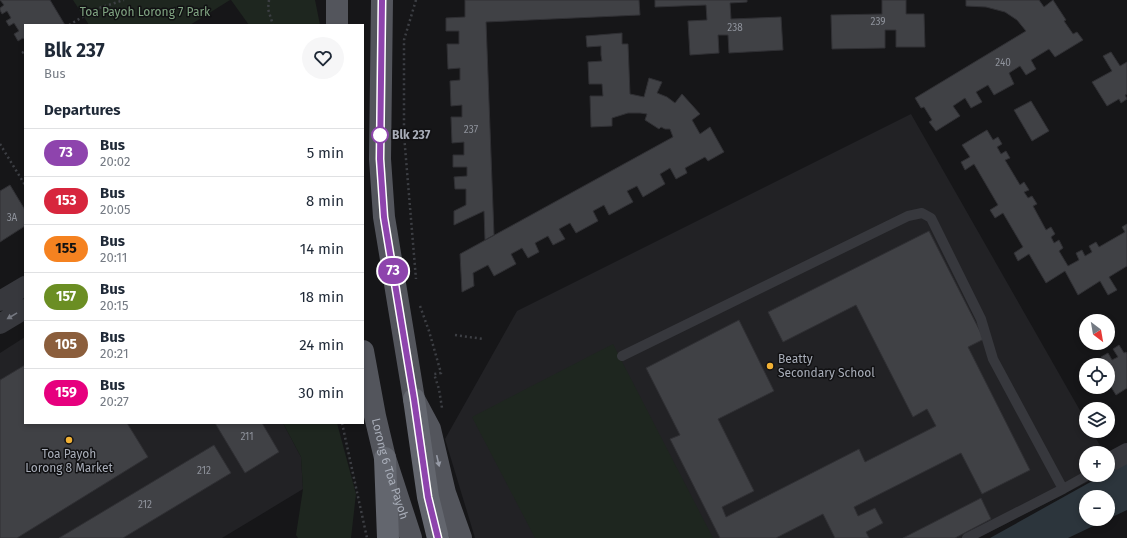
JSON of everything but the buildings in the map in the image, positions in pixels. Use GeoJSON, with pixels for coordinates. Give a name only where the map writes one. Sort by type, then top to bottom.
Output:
{"type":"FeatureCollection","features":[{"type":"Feature","properties":{"kind":"highway"},"geometry":{"type":"LineString","coordinates":[[414,399],[428,497],[438,538]]}},
{"type":"Feature","properties":{"kind":"highway"},"geometry":{"type":"LineString","coordinates":[[385,458],[388,538]]}},
{"type":"Feature","properties":{"kind":"main road"},"geometry":{"type":"LineString","coordinates":[[337,0],[337,24]]}},
{"type":"Feature","properties":{"kind":"main road"},"geometry":{"type":"LineString","coordinates":[[382,0],[380,159],[384,217],[414,399],[430,429],[446,493],[461,538]]}},
{"type":"Feature","properties":{"kind":"main road","name":"Lorong 6 Toa Payoh"},"geometry":{"type":"LineString","coordinates":[[364,356],[375,416],[385,458],[411,538]]}},
{"type":"Feature","properties":{"kind":"street"},"geometry":{"type":"LineString","coordinates":[[0,301],[24,287]]}},
{"type":"Feature","properties":{"kind":"street"},"geometry":{"type":"LineString","coordinates":[[0,324],[24,310]]}},
{"type":"Feature","properties":{"kind":"lane"},"geometry":{"type":"LineString","coordinates":[[622,356],[908,216],[922,213],[931,218],[981,319],[993,359],[1062,489]]}},
{"type":"Feature","properties":{"kind":"lane"},"geometry":{"type":"LineString","coordinates":[[967,538],[1079,480]]}},
{"type":"Feature","properties":{"kind":"path"},"geometry":{"type":"LineString","coordinates":[[71,24],[96,9],[124,0]]}},
{"type":"Feature","properties":{"kind":"path"},"geometry":{"type":"LineString","coordinates":[[269,0],[268,9],[274,24]]}},
{"type":"Feature","properties":{"kind":"path"},"geometry":{"type":"LineString","coordinates":[[416,0],[404,40],[404,135],[416,284]]}},
{"type":"Feature","properties":{"kind":"path"},"geometry":{"type":"LineString","coordinates":[[0,144],[24,183]]}},
{"type":"Feature","properties":{"kind":"path"},"geometry":{"type":"LineString","coordinates":[[417,300],[429,331],[441,373],[434,374],[439,389],[442,412]]}},
{"type":"Feature","properties":{"kind":"path"},"geometry":{"type":"LineString","coordinates":[[455,335],[483,339]]}},
{"type":"Feature","properties":{"kind":"path"},"geometry":{"type":"LineString","coordinates":[[342,424],[367,538]]}},
{"type":"Feature","properties":{"kind":"shaded area","name":"Beatty Secondary School"},"geometry":{"type":"Polygon","coordinates":[[[911,114],[1079,409],[1079,438],[1096,438],[1100,446],[1079,446],[1079,482],[1087,482],[978,538],[475,538],[445,439],[517,311],[911,114]]]}},
{"type":"Feature","properties":{"kind":"shaded area"},"geometry":{"type":"Polygon","coordinates":[[[24,338],[24,424],[284,424],[301,457],[303,489],[222,538],[0,538],[0,353],[24,338]]]}},
{"type":"Feature","properties":{"kind":"shaded area"},"geometry":{"type":"Polygon","coordinates":[[[1127,462],[1127,510],[1115,516],[1115,490],[1079,490],[1079,526],[1093,526],[1068,538],[990,538],[1090,482],[1115,482],[1115,468],[1127,462]]]}},
{"type":"Feature","properties":{"kind":"green space","name":"Toa Payoh Lorong 7 Park"},"geometry":{"type":"Polygon","coordinates":[[[73,0],[230,0],[192,24],[88,24],[73,0]]]}},
{"type":"Feature","properties":{"kind":"green space","name":"Toa Payoh Lorong 7 Park"},"geometry":{"type":"Polygon","coordinates":[[[231,0],[315,0],[320,24],[248,24],[231,0]]]}},
{"type":"Feature","properties":{"kind":"green space"},"geometry":{"type":"Polygon","coordinates":[[[613,344],[713,538],[535,538],[472,417],[613,344]]]}},
{"type":"Feature","properties":{"kind":"green space"},"geometry":{"type":"Polygon","coordinates":[[[284,424],[337,424],[356,494],[351,538],[298,538],[296,535],[303,489],[301,457],[284,424]]]}},
{"type":"Feature","properties":{"kind":"bus line","name":"73"},"geometry":{"type":"LineString","coordinates":[[382,0],[380,159],[384,217],[414,399],[428,497],[438,538]]}},
{"type":"Feature","properties":{"kind":"place","name":"Blk 237"},"geometry":{"type":"Point","coordinates":[380,135]}},
{"type":"Feature","properties":{"kind":"place","name":"Beatty Secondary School"},"geometry":{"type":"Point","coordinates":[770,366]}},
{"type":"Feature","properties":{"kind":"place","name":"Toa Payoh Lorong 8 Market"},"geometry":{"type":"Point","coordinates":[69,440]}}]}
